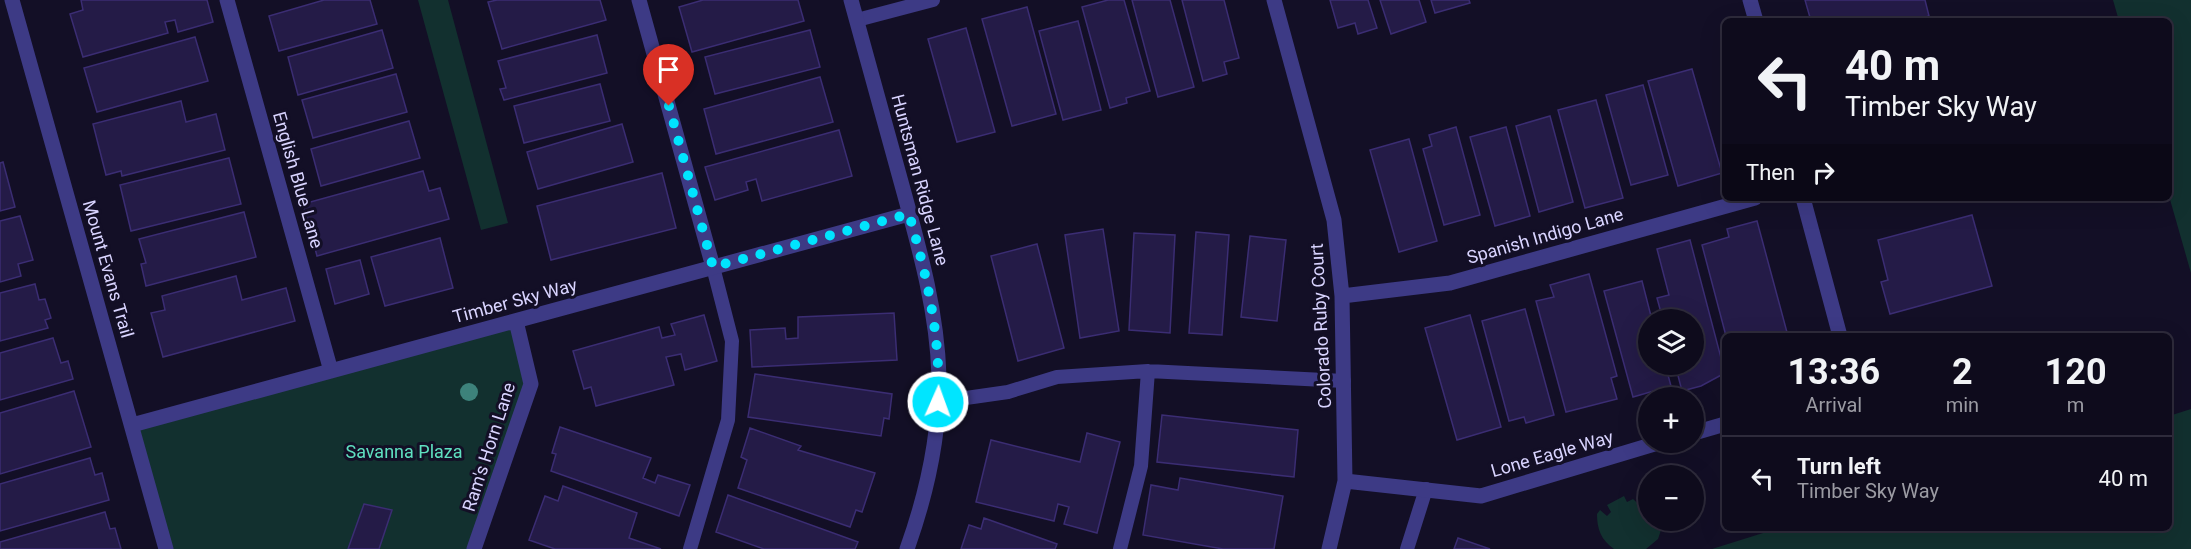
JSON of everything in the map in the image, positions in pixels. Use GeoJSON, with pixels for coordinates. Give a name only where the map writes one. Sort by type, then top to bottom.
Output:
{"type":"FeatureCollection","features":[{"type":"Feature","properties":{"kind":"street","name":"Mount Evans Trail"},"geometry":{"type":"LineString","coordinates":[[12,0],[166,549]]}},
{"type":"Feature","properties":{"kind":"street","name":"English Blue Lane"},"geometry":{"type":"LineString","coordinates":[[228,0],[331,371]]}},
{"type":"Feature","properties":{"kind":"street"},"geometry":{"type":"LineString","coordinates":[[639,0],[713,267]]}},
{"type":"Feature","properties":{"kind":"street","name":"Huntsman Ridge Lane"},"geometry":{"type":"LineString","coordinates":[[851,0],[932,302],[937,339],[938,402],[929,473],[907,549]]}},
{"type":"Feature","properties":{"kind":"street","name":"Colorado Ruby Court"},"geometry":{"type":"LineString","coordinates":[[1274,0],[1334,220],[1342,296],[1345,481],[1329,549]]}},
{"type":"Feature","properties":{"kind":"street"},"geometry":{"type":"LineString","coordinates":[[1750,0],[1755,18]]}},
{"type":"Feature","properties":{"kind":"street","name":"Spanish Indigo Lane"},"geometry":{"type":"LineString","coordinates":[[1342,296],[1450,283],[1744,201]]}},
{"type":"Feature","properties":{"kind":"street"},"geometry":{"type":"LineString","coordinates":[[1804,201],[1839,333]]}},
{"type":"Feature","properties":{"kind":"street","name":"Timber Sky Way"},"geometry":{"type":"LineString","coordinates":[[132,425],[909,214]]}},
{"type":"Feature","properties":{"kind":"street","name":"Ram's Horn Lane"},"geometry":{"type":"LineString","coordinates":[[474,549],[531,384],[516,321]]}},
{"type":"Feature","properties":{"kind":"street"},"geometry":{"type":"LineString","coordinates":[[1704,430],[1722,425]]}},
{"type":"Feature","properties":{"kind":"street","name":"Lone Eagle Way"},"geometry":{"type":"LineString","coordinates":[[1345,481],[1481,496],[1638,449]]}},
{"type":"Feature","properties":{"kind":"lane"},"geometry":{"type":"LineString","coordinates":[[857,20],[933,0]]}},
{"type":"Feature","properties":{"kind":"lane"},"geometry":{"type":"LineString","coordinates":[[690,549],[728,420],[732,341],[713,267]]}},
{"type":"Feature","properties":{"kind":"lane"},"geometry":{"type":"LineString","coordinates":[[938,402],[1008,392],[1057,376],[1148,371],[1344,381]]}},
{"type":"Feature","properties":{"kind":"lane"},"geometry":{"type":"LineString","coordinates":[[1120,549],[1141,466],[1148,371]]}},
{"type":"Feature","properties":{"kind":"lane"},"geometry":{"type":"LineString","coordinates":[[1407,549],[1426,489]]}},
{"type":"Feature","properties":{"kind":"green space"},"geometry":{"type":"Polygon","coordinates":[[[418,0],[448,0],[508,223],[481,230],[418,0]]]}},
{"type":"Feature","properties":{"kind":"green space"},"geometry":{"type":"Polygon","coordinates":[[[2113,0],[2191,0],[2191,273],[2170,201],[2172,18],[2118,18],[2113,0]]]}},
{"type":"Feature","properties":{"kind":"green space","name":"Savanna Plaza"},"geometry":{"type":"Polygon","coordinates":[[[516,321],[529,368],[474,549],[163,549],[132,425],[516,321]]]}},
{"type":"Feature","properties":{"kind":"green space"},"geometry":{"type":"Polygon","coordinates":[[[2191,409],[2191,549],[1712,549],[1769,531],[2172,531],[2172,415],[2191,409]]]}},
{"type":"Feature","properties":{"kind":"green space"},"geometry":{"type":"Polygon","coordinates":[[[1624,496],[1627,502],[1633,499],[1638,504],[1638,531],[1661,531],[1658,539],[1646,549],[1614,549],[1606,542],[1598,525],[1597,514],[1600,510],[1607,516],[1611,512],[1607,505],[1624,496]]]}},
{"type":"Feature","properties":{"kind":"building"},"geometry":{"type":"Polygon","coordinates":[[[81,0],[207,0],[213,22],[178,32],[175,20],[165,22],[168,33],[83,57],[70,14],[83,10],[81,0]]]}},
{"type":"Feature","properties":{"kind":"building"},"geometry":{"type":"Polygon","coordinates":[[[324,0],[370,0],[377,24],[279,51],[269,16],[324,0]]]}},
{"type":"Feature","properties":{"kind":"building"},"geometry":{"type":"Polygon","coordinates":[[[497,0],[600,0],[606,20],[502,49],[488,2],[497,0]]]}},
{"type":"Feature","properties":{"kind":"building"},"geometry":{"type":"Polygon","coordinates":[[[703,0],[798,0],[804,21],[692,52],[679,7],[703,0]]]}},
{"type":"Feature","properties":{"kind":"building"},"geometry":{"type":"Polygon","coordinates":[[[1108,0],[1124,0],[1150,91],[1126,98],[1127,103],[1110,108],[1082,7],[1108,0]]]}},
{"type":"Feature","properties":{"kind":"building"},"geometry":{"type":"Polygon","coordinates":[[[1132,0],[1170,0],[1194,87],[1158,97],[1132,0]]]}},
{"type":"Feature","properties":{"kind":"building"},"geometry":{"type":"Polygon","coordinates":[[[1182,0],[1224,0],[1239,58],[1224,62],[1227,74],[1203,81],[1182,0]]]}},
{"type":"Feature","properties":{"kind":"building"},"geometry":{"type":"Polygon","coordinates":[[[1330,0],[1368,0],[1377,28],[1358,34],[1355,23],[1338,28],[1330,0]]]}},
{"type":"Feature","properties":{"kind":"building"},"geometry":{"type":"Polygon","coordinates":[[[1380,0],[1419,0],[1426,22],[1391,34],[1380,0]]]}},
{"type":"Feature","properties":{"kind":"building"},"geometry":{"type":"Polygon","coordinates":[[[1431,0],[1469,0],[1470,3],[1435,13],[1431,0]]]}},
{"type":"Feature","properties":{"kind":"building"},"geometry":{"type":"Polygon","coordinates":[[[1805,0],[1925,0],[1929,16],[1922,18],[1810,18],[1805,0]]]}},
{"type":"Feature","properties":{"kind":"building"},"geometry":{"type":"Polygon","coordinates":[[[1027,7],[1056,114],[1012,126],[982,19],[1027,7]]]}},
{"type":"Feature","properties":{"kind":"building"},"geometry":{"type":"Polygon","coordinates":[[[1078,21],[1101,110],[1063,120],[1039,31],[1078,21]]]}},
{"type":"Feature","properties":{"kind":"building"},"geometry":{"type":"Polygon","coordinates":[[[966,28],[995,132],[957,142],[928,39],[966,28]]]}},
{"type":"Feature","properties":{"kind":"building"},"geometry":{"type":"Polygon","coordinates":[[[382,30],[393,68],[298,95],[288,57],[382,30]]]}},
{"type":"Feature","properties":{"kind":"building"},"geometry":{"type":"Polygon","coordinates":[[[810,30],[820,67],[715,94],[705,57],[810,30]]]}},
{"type":"Feature","properties":{"kind":"building"},"geometry":{"type":"Polygon","coordinates":[[[597,35],[607,73],[504,100],[500,89],[506,88],[498,61],[597,35]]]}},
{"type":"Feature","properties":{"kind":"building"},"geometry":{"type":"Polygon","coordinates":[[[195,37],[208,81],[97,112],[84,68],[195,37]]]}},
{"type":"Feature","properties":{"kind":"building"},"geometry":{"type":"Polygon","coordinates":[[[1692,69],[1722,173],[1678,186],[1648,81],[1692,69]]]}},
{"type":"Feature","properties":{"kind":"building"},"geometry":{"type":"Polygon","coordinates":[[[396,74],[407,112],[313,138],[302,100],[396,74]]]}},
{"type":"Feature","properties":{"kind":"building"},"geometry":{"type":"Polygon","coordinates":[[[820,77],[833,122],[716,154],[704,109],[820,77]]]}},
{"type":"Feature","properties":{"kind":"building"},"geometry":{"type":"Polygon","coordinates":[[[600,84],[610,121],[524,143],[514,106],[600,84]]]}},
{"type":"Feature","properties":{"kind":"building"},"geometry":{"type":"Polygon","coordinates":[[[1643,85],[1668,175],[1631,185],[1606,95],[1643,85]]]}},
{"type":"Feature","properties":{"kind":"building"},"geometry":{"type":"Polygon","coordinates":[[[1596,100],[1623,198],[1585,208],[1558,110],[1596,100]]]}},
{"type":"Feature","properties":{"kind":"building"},"geometry":{"type":"Polygon","coordinates":[[[181,101],[186,122],[216,114],[225,150],[122,176],[121,171],[106,175],[93,124],[181,101]]]}},
{"type":"Feature","properties":{"kind":"building"},"geometry":{"type":"Polygon","coordinates":[[[1550,116],[1573,202],[1539,212],[1516,126],[1550,116]]]}},
{"type":"Feature","properties":{"kind":"building"},"geometry":{"type":"Polygon","coordinates":[[[409,121],[420,158],[321,186],[311,149],[409,121]]]}},
{"type":"Feature","properties":{"kind":"building"},"geometry":{"type":"Polygon","coordinates":[[[622,124],[633,162],[538,189],[527,152],[622,124]]]}},
{"type":"Feature","properties":{"kind":"building"},"geometry":{"type":"Polygon","coordinates":[[[1456,127],[1480,215],[1444,225],[1423,149],[1432,146],[1429,135],[1456,127]]]}},
{"type":"Feature","properties":{"kind":"building"},"geometry":{"type":"Polygon","coordinates":[[[1506,127],[1530,216],[1495,226],[1470,137],[1506,127]]]}},
{"type":"Feature","properties":{"kind":"building"},"geometry":{"type":"Polygon","coordinates":[[[839,130],[852,176],[762,201],[756,179],[746,182],[748,190],[715,200],[705,167],[839,130]]]}},
{"type":"Feature","properties":{"kind":"building"},"geometry":{"type":"Polygon","coordinates":[[[1409,139],[1437,241],[1399,252],[1370,150],[1409,139]]]}},
{"type":"Feature","properties":{"kind":"building"},"geometry":{"type":"Polygon","coordinates":[[[229,158],[241,204],[131,231],[120,185],[229,158]]]}},
{"type":"Feature","properties":{"kind":"building"},"geometry":{"type":"Polygon","coordinates":[[[3,162],[15,207],[0,211],[0,163],[3,162]]]}},
{"type":"Feature","properties":{"kind":"building"},"geometry":{"type":"Polygon","coordinates":[[[423,171],[429,191],[440,188],[449,219],[317,256],[303,204],[423,171]]]}},
{"type":"Feature","properties":{"kind":"building"},"geometry":{"type":"Polygon","coordinates":[[[662,173],[676,228],[551,260],[537,206],[662,173]]]}},
{"type":"Feature","properties":{"kind":"building"},"geometry":{"type":"Polygon","coordinates":[[[244,212],[256,257],[146,286],[141,264],[146,263],[139,239],[244,212]]]}},
{"type":"Feature","properties":{"kind":"building"},"geometry":{"type":"Polygon","coordinates":[[[1972,215],[1992,286],[1890,314],[1881,282],[1888,280],[1878,240],[1972,215]]]}},
{"type":"Feature","properties":{"kind":"building"},"geometry":{"type":"Polygon","coordinates":[[[20,216],[33,260],[18,264],[21,276],[0,282],[0,221],[20,216]]]}},
{"type":"Feature","properties":{"kind":"building"},"geometry":{"type":"Polygon","coordinates":[[[1757,221],[1787,333],[1725,333],[1702,245],[1729,237],[1727,229],[1757,221]]]}},
{"type":"Feature","properties":{"kind":"building"},"geometry":{"type":"Polygon","coordinates":[[[1103,229],[1119,331],[1080,338],[1065,235],[1103,229]]]}},
{"type":"Feature","properties":{"kind":"building"},"geometry":{"type":"Polygon","coordinates":[[[1196,232],[1229,235],[1222,335],[1189,333],[1196,232]]]}},
{"type":"Feature","properties":{"kind":"building"},"geometry":{"type":"Polygon","coordinates":[[[1134,233],[1175,235],[1170,333],[1129,330],[1134,233]]]}},
{"type":"Feature","properties":{"kind":"building"},"geometry":{"type":"Polygon","coordinates":[[[1250,236],[1286,240],[1277,321],[1241,317],[1250,236]]]}},
{"type":"Feature","properties":{"kind":"building"},"geometry":{"type":"Polygon","coordinates":[[[440,238],[453,288],[385,306],[371,257],[440,238]]]}},
{"type":"Feature","properties":{"kind":"building"},"geometry":{"type":"Polygon","coordinates":[[[1690,240],[1722,362],[1722,375],[1701,386],[1681,387],[1678,375],[1704,375],[1704,309],[1660,309],[1657,298],[1669,295],[1657,249],[1690,240]]]}},
{"type":"Feature","properties":{"kind":"building"},"geometry":{"type":"Polygon","coordinates":[[[1037,244],[1064,348],[1018,361],[991,256],[1037,244]]]}},
{"type":"Feature","properties":{"kind":"building"},"geometry":{"type":"Polygon","coordinates":[[[360,260],[369,294],[335,304],[326,269],[360,260]]]}},
{"type":"Feature","properties":{"kind":"building"},"geometry":{"type":"Polygon","coordinates":[[[1589,274],[1617,376],[1611,378],[1617,399],[1566,412],[1536,301],[1554,297],[1550,285],[1589,274]]]}},
{"type":"Feature","properties":{"kind":"building"},"geometry":{"type":"Polygon","coordinates":[[[236,276],[242,300],[286,288],[295,321],[163,357],[151,313],[165,310],[162,296],[236,276]]]}},
{"type":"Feature","properties":{"kind":"building"},"geometry":{"type":"Polygon","coordinates":[[[1642,281],[1649,309],[1638,309],[1638,375],[1668,375],[1671,386],[1638,387],[1638,396],[1633,397],[1604,291],[1642,281]]]}},
{"type":"Feature","properties":{"kind":"building"},"geometry":{"type":"Polygon","coordinates":[[[35,284],[39,300],[45,299],[51,318],[45,320],[48,328],[0,341],[0,293],[35,284]]]}},
{"type":"Feature","properties":{"kind":"building"},"geometry":{"type":"Polygon","coordinates":[[[1525,309],[1554,415],[1526,423],[1524,417],[1509,421],[1482,321],[1525,309]]]}},
{"type":"Feature","properties":{"kind":"building"},"geometry":{"type":"Polygon","coordinates":[[[894,313],[897,360],[752,367],[750,330],[785,328],[786,339],[798,338],[798,317],[894,313]]]}},
{"type":"Feature","properties":{"kind":"building"},"geometry":{"type":"Polygon","coordinates":[[[704,315],[717,361],[685,370],[681,354],[666,357],[674,385],[596,406],[591,387],[584,389],[573,351],[659,327],[662,338],[675,335],[671,324],[704,315]]]}},
{"type":"Feature","properties":{"kind":"building"},"geometry":{"type":"Polygon","coordinates":[[[1470,315],[1501,427],[1457,440],[1425,328],[1470,315]]]}},
{"type":"Feature","properties":{"kind":"building"},"geometry":{"type":"Polygon","coordinates":[[[53,338],[61,363],[68,361],[73,379],[0,400],[0,353],[53,338]]]}},
{"type":"Feature","properties":{"kind":"building"},"geometry":{"type":"Polygon","coordinates":[[[755,374],[892,394],[889,419],[884,418],[881,436],[748,417],[755,374]]]}},
{"type":"Feature","properties":{"kind":"building"},"geometry":{"type":"Polygon","coordinates":[[[74,391],[91,447],[0,474],[0,413],[74,391]]]}},
{"type":"Feature","properties":{"kind":"building"},"geometry":{"type":"Polygon","coordinates":[[[1162,415],[1298,430],[1294,477],[1157,462],[1162,415]]]}},
{"type":"Feature","properties":{"kind":"building"},"geometry":{"type":"Polygon","coordinates":[[[560,427],[651,458],[643,478],[655,483],[658,475],[690,485],[679,516],[551,471],[556,454],[552,453],[560,427]]]}},
{"type":"Feature","properties":{"kind":"building"},"geometry":{"type":"Polygon","coordinates":[[[750,428],[801,446],[798,450],[875,473],[862,512],[856,510],[850,527],[738,488],[747,460],[741,457],[750,428]]]}},
{"type":"Feature","properties":{"kind":"building"},"geometry":{"type":"Polygon","coordinates":[[[1087,433],[1120,442],[1097,533],[1064,524],[1069,507],[1058,504],[1054,521],[976,502],[991,440],[1080,462],[1087,433]]]}},
{"type":"Feature","properties":{"kind":"building"},"geometry":{"type":"Polygon","coordinates":[[[90,458],[95,475],[102,473],[109,500],[0,531],[0,484],[90,458]]]}},
{"type":"Feature","properties":{"kind":"building"},"geometry":{"type":"Polygon","coordinates":[[[1180,478],[1283,496],[1274,549],[1223,549],[1143,535],[1151,485],[1178,490],[1180,478]]]}},
{"type":"Feature","properties":{"kind":"building"},"geometry":{"type":"Polygon","coordinates":[[[563,486],[637,513],[629,538],[661,549],[555,549],[529,540],[545,496],[558,501],[563,486]]]}},
{"type":"Feature","properties":{"kind":"building"},"geometry":{"type":"Polygon","coordinates":[[[728,495],[858,542],[855,549],[764,549],[716,532],[728,495]]]}},
{"type":"Feature","properties":{"kind":"building"},"geometry":{"type":"Polygon","coordinates":[[[364,504],[392,510],[379,549],[348,549],[364,504]]]}},
{"type":"Feature","properties":{"kind":"building"},"geometry":{"type":"Polygon","coordinates":[[[105,512],[110,529],[115,528],[121,549],[0,549],[0,542],[105,512]]]}},
{"type":"Feature","properties":{"kind":"building"},"geometry":{"type":"Polygon","coordinates":[[[984,518],[1057,544],[1055,549],[961,549],[969,525],[981,529],[984,518]]]}},
{"type":"Feature","properties":{"kind":"building"},"geometry":{"type":"Polygon","coordinates":[[[1458,538],[1490,549],[1454,549],[1458,538]]]}},
{"type":"Feature","properties":{"kind":"route"},"geometry":{"type":"LineString","coordinates":[[669,106],[713,267],[909,214],[932,302],[937,339],[938,402]]}}]}
